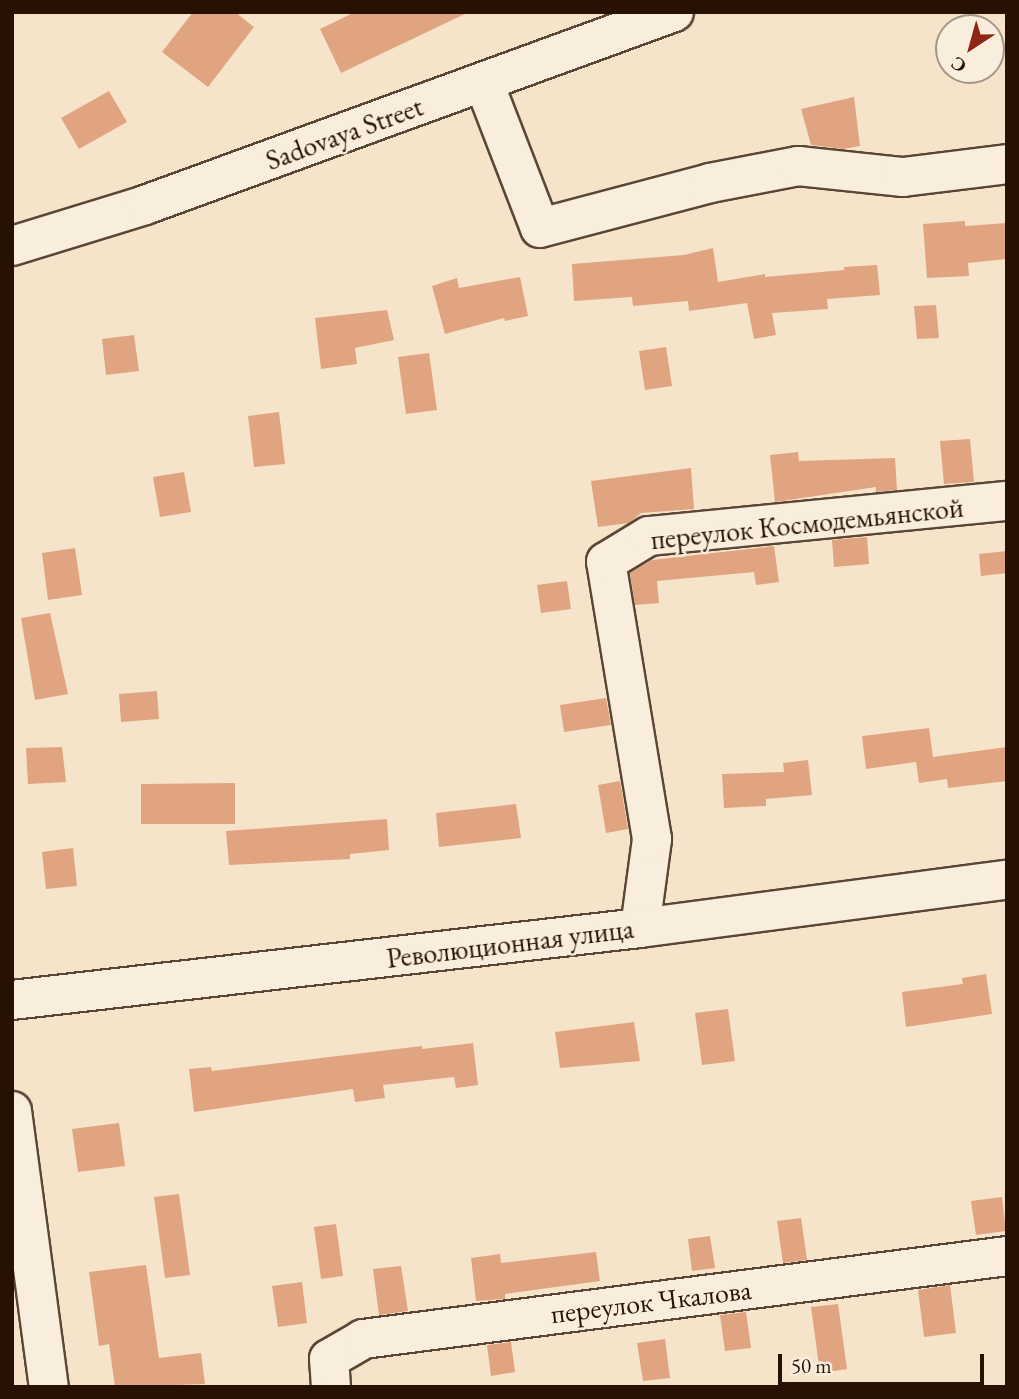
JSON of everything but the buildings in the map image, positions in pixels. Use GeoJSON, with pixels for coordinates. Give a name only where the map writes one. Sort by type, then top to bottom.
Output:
{"type":"FeatureCollection","features":[{"type":"Feature","properties":{"kind":"street","name":"Sadovaya Street"},"geometry":{"type":"LineString","coordinates":[[12,246],[145,205],[674,12]]}},
{"type":"Feature","properties":{"kind":"street"},"geometry":{"type":"LineString","coordinates":[[484,83],[540,228],[710,184],[798,166],[903,177],[1007,164]]}},
{"type":"Feature","properties":{"kind":"street","name":"переулок Космодемьянской"},"geometry":{"type":"LineString","coordinates":[[640,928],[652,839],[606,562],[649,536],[1007,501]]}},
{"type":"Feature","properties":{"kind":"street","name":"Революционная улица"},"geometry":{"type":"LineString","coordinates":[[12,1000],[640,928],[1007,880]]}},
{"type":"Feature","properties":{"kind":"street"},"geometry":{"type":"LineString","coordinates":[[12,1111],[49,1387]]}},
{"type":"Feature","properties":{"kind":"street","name":"переулок Чкалова"},"geometry":{"type":"LineString","coordinates":[[331,1387],[329,1359],[363,1339],[1007,1255]]}}]}
